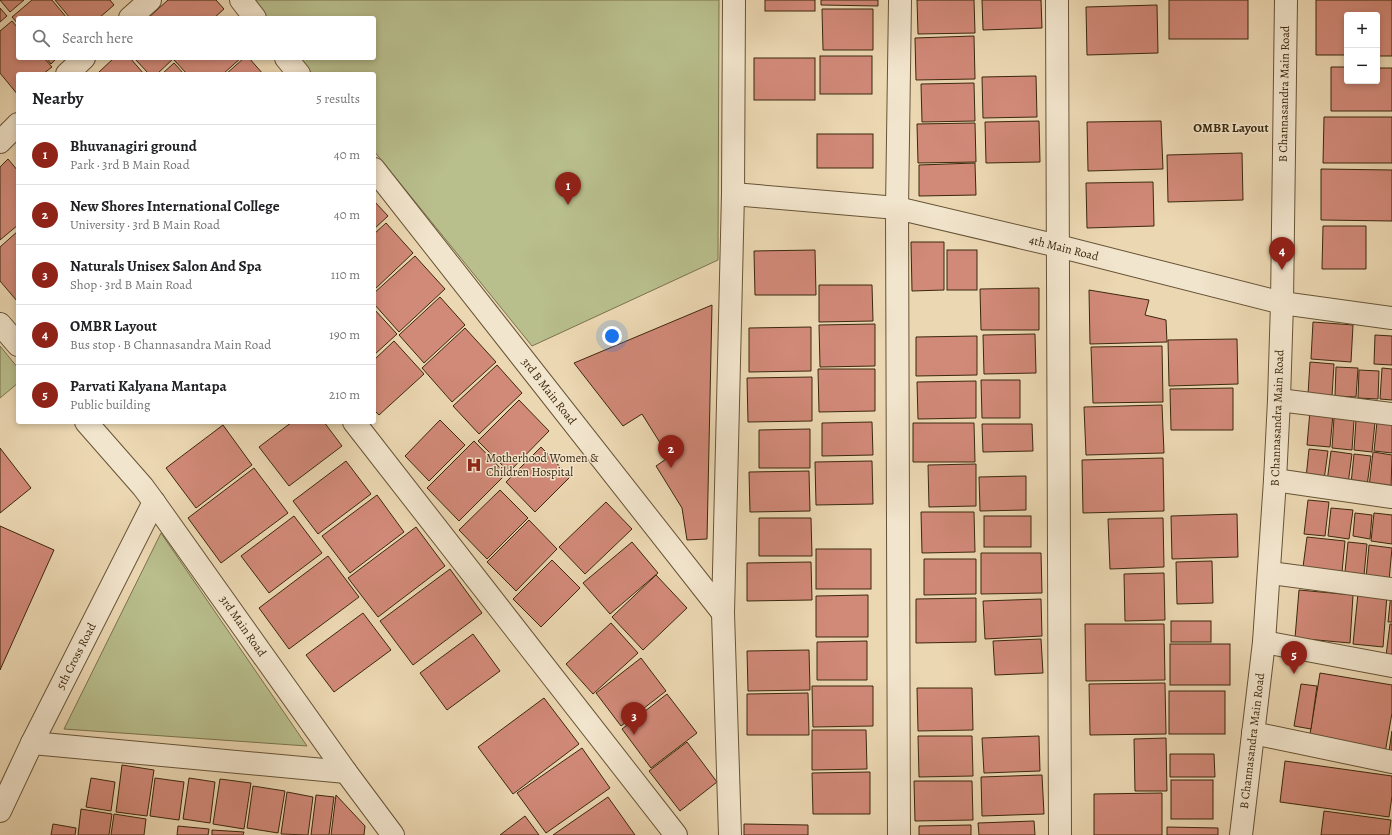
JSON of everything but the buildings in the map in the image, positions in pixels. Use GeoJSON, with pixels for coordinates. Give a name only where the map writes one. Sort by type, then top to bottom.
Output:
{"type":"FeatureCollection","features":[{"type":"Feature","properties":{"kind":"street"},"geometry":{"type":"LineString","coordinates":[[132,16],[150,0]]}},
{"type":"Feature","properties":{"kind":"street"},"geometry":{"type":"LineString","coordinates":[[240,0],[253,16]]}},
{"type":"Feature","properties":{"kind":"street"},"geometry":{"type":"LineString","coordinates":[[730,835],[723,613],[733,194],[734,0]]}},
{"type":"Feature","properties":{"kind":"street"},"geometry":{"type":"LineString","coordinates":[[899,835],[897,208],[900,0]]}},
{"type":"Feature","properties":{"kind":"street"},"geometry":{"type":"LineString","coordinates":[[1057,0],[1060,835]]}},
{"type":"Feature","properties":{"kind":"street","name":"B Channasandra Main Road"},"geometry":{"type":"LineString","coordinates":[[1241,835],[1264,642],[1270,573],[1279,400],[1282,303],[1286,0]]}},
{"type":"Feature","properties":{"kind":"street"},"geometry":{"type":"LineString","coordinates":[[288,60],[297,72]]}},
{"type":"Feature","properties":{"kind":"street"},"geometry":{"type":"LineString","coordinates":[[0,142],[16,126]]}},
{"type":"Feature","properties":{"kind":"street","name":"3rd B Main Road"},"geometry":{"type":"LineString","coordinates":[[376,172],[723,613]]}},
{"type":"Feature","properties":{"kind":"street","name":"4th Main Road"},"geometry":{"type":"LineString","coordinates":[[733,194],[897,208],[1058,246],[1282,303],[1392,318]]}},
{"type":"Feature","properties":{"kind":"street"},"geometry":{"type":"LineString","coordinates":[[0,324],[16,343]]}},
{"type":"Feature","properties":{"kind":"street"},"geometry":{"type":"LineString","coordinates":[[1279,400],[1392,414]]}},
{"type":"Feature","properties":{"kind":"street","name":"3rd Main Road"},"geometry":{"type":"LineString","coordinates":[[88,424],[143,487],[346,772],[393,835]]}},
{"type":"Feature","properties":{"kind":"street"},"geometry":{"type":"LineString","coordinates":[[356,424],[676,835]]}},
{"type":"Feature","properties":{"kind":"street"},"geometry":{"type":"LineString","coordinates":[[1275,480],[1392,497]]}},
{"type":"Feature","properties":{"kind":"street","name":"5th Cross Road"},"geometry":{"type":"LineString","coordinates":[[0,811],[5,790],[32,743],[154,502]]}},
{"type":"Feature","properties":{"kind":"street"},"geometry":{"type":"LineString","coordinates":[[1270,573],[1392,589]]}},
{"type":"Feature","properties":{"kind":"street"},"geometry":{"type":"LineString","coordinates":[[1264,642],[1392,666]]}},
{"type":"Feature","properties":{"kind":"street"},"geometry":{"type":"LineString","coordinates":[[1253,733],[1392,762]]}},
{"type":"Feature","properties":{"kind":"street"},"geometry":{"type":"LineString","coordinates":[[32,743],[346,772]]}},
{"type":"Feature","properties":{"kind":"green space"},"geometry":{"type":"Polygon","coordinates":[[[251,0],[719,0],[718,260],[532,346],[376,153],[376,72],[310,72],[301,60],[376,60],[376,16],[264,16],[251,0]]]}},
{"type":"Feature","properties":{"kind":"green space"},"geometry":{"type":"Polygon","coordinates":[[[0,346],[16,366],[16,385],[0,398],[0,346]]]}},
{"type":"Feature","properties":{"kind":"green space"},"geometry":{"type":"Polygon","coordinates":[[[161,533],[307,746],[64,729],[161,533]]]}},
{"type":"Feature","properties":{"kind":"place","name":"Bhuvanagiri ground"},"geometry":{"type":"Point","coordinates":[568,205]}},
{"type":"Feature","properties":{"kind":"place","name":"OMBR Layout"},"geometry":{"type":"Point","coordinates":[1282,270]}},
{"type":"Feature","properties":{"kind":"place","name":"Motherhood Women & Children Hospital"},"geometry":{"type":"Point","coordinates":[474,465]}},
{"type":"Feature","properties":{"kind":"place","name":"New Shores International College"},"geometry":{"type":"Point","coordinates":[671,468]}},
{"type":"Feature","properties":{"kind":"place","name":"Parvati Kalyana Mantapa"},"geometry":{"type":"Point","coordinates":[1294,674]}},
{"type":"Feature","properties":{"kind":"place","name":"Naturals Unisex Salon And Spa"},"geometry":{"type":"Point","coordinates":[634,735]}},
{"type":"Feature","properties":{"kind":"district","name":"OMBR Layout"},"geometry":{"type":"Point","coordinates":[1231,127]}}]}
